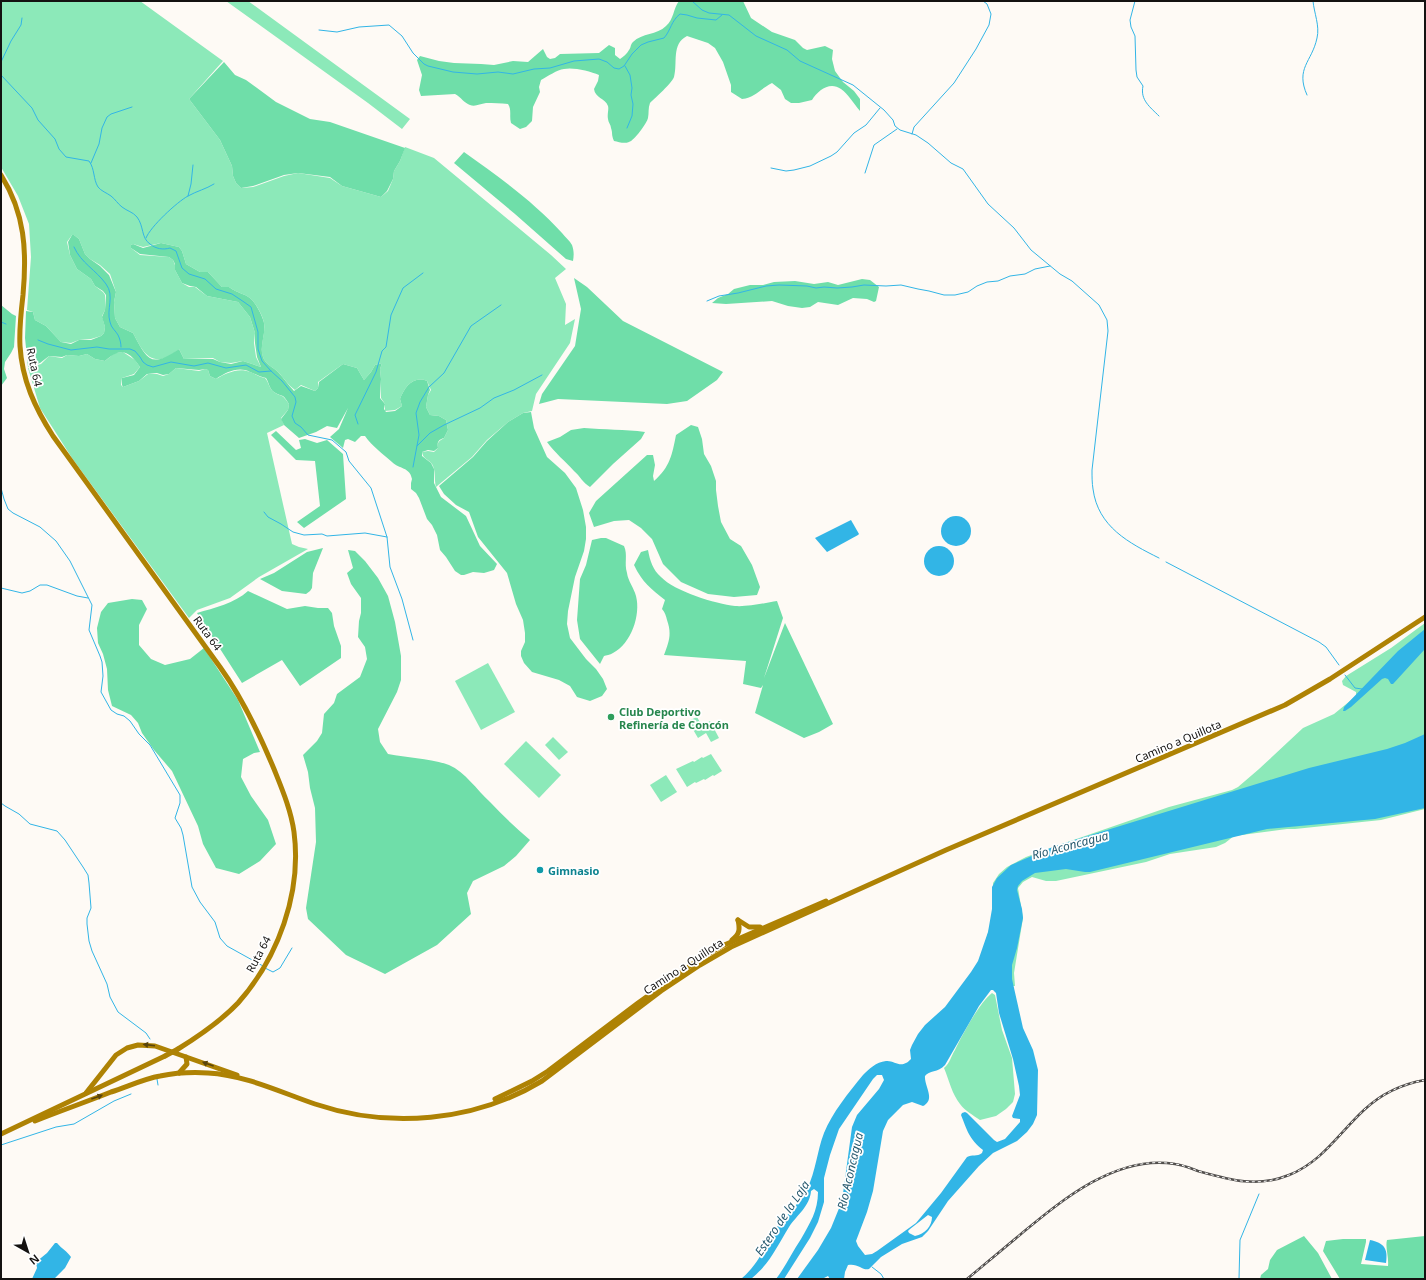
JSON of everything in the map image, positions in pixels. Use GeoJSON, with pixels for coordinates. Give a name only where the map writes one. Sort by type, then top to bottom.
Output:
{"type":"FeatureCollection","features":[{"type":"Feature","properties":{"kind":"main road","name":"Ruta 64"},"geometry":{"type":"LineString","coordinates":[[1,175],[16,206],[24,234],[25,270],[20,325],[20,346],[23,369],[31,396],[40,415],[53,436],[238,694],[256,727],[284,795],[291,819],[295,848],[293,882],[286,916],[272,951],[255,980],[237,1004],[205,1031],[178,1049],[1,1138]]}},
{"type":"Feature","properties":{"kind":"main road","name":"Camino a Quillota"},"geometry":{"type":"LineString","coordinates":[[465,1111],[500,1097],[542,1074],[672,978],[701,958],[722,946],[1285,706],[1330,680],[1425,616]]}},
{"type":"Feature","properties":{"kind":"main road","name":"Camino a Quillota"},"geometry":{"type":"LineString","coordinates":[[255,1083],[331,1109],[370,1117],[392,1119],[446,1115],[500,1101],[542,1081],[661,991],[717,954],[926,859]]}},
{"type":"Feature","properties":{"kind":"main road"},"geometry":{"type":"LineString","coordinates":[[722,946],[739,934],[740,928],[738,920],[746,926],[754,928],[775,923]]}},
{"type":"Feature","properties":{"kind":"main road"},"geometry":{"type":"LineString","coordinates":[[86,1093],[116,1055],[133,1046],[148,1045],[186,1057],[255,1083]]}},
{"type":"Feature","properties":{"kind":"main road"},"geometry":{"type":"LineString","coordinates":[[178,1073],[183,1070],[187,1064],[188,1061],[186,1057]]}},
{"type":"Feature","properties":{"kind":"main road","name":"Ruta 64"},"geometry":{"type":"LineString","coordinates":[[1,1134],[136,1070]]}},
{"type":"Feature","properties":{"kind":"main road"},"geometry":{"type":"LineString","coordinates":[[35,1121],[149,1079],[178,1073],[218,1074],[255,1083]]}},
{"type":"Feature","properties":{"kind":"green space"},"geometry":{"type":"Polygon","coordinates":[[[1,1],[140,1],[223,61],[189,99],[220,140],[232,166],[233,176],[236,183],[241,188],[253,187],[284,176],[298,173],[330,178],[342,186],[381,197],[388,191],[393,179],[394,171],[400,161],[405,147],[434,158],[566,269],[555,278],[566,304],[565,325],[575,319],[570,343],[536,394],[532,411],[523,413],[508,422],[487,440],[472,457],[436,487],[433,466],[423,456],[422,452],[434,452],[438,448],[439,442],[444,438],[448,430],[446,420],[439,416],[430,415],[426,407],[428,395],[431,390],[427,381],[413,381],[404,391],[400,399],[402,406],[395,410],[385,411],[385,404],[381,398],[380,369],[382,363],[375,365],[364,380],[357,368],[343,364],[318,382],[318,388],[315,391],[301,385],[295,390],[278,372],[267,364],[264,359],[262,349],[264,323],[260,311],[253,301],[229,287],[222,287],[208,272],[200,272],[186,264],[182,251],[179,247],[161,243],[143,247],[133,244],[131,245],[131,248],[140,255],[169,257],[173,260],[175,270],[182,283],[189,287],[195,287],[207,296],[238,302],[250,317],[255,333],[254,343],[256,357],[261,367],[243,361],[231,363],[220,362],[213,358],[184,359],[179,349],[165,358],[159,359],[149,356],[141,348],[133,333],[120,327],[115,318],[114,302],[116,292],[110,274],[85,254],[79,239],[74,235],[72,235],[67,242],[70,255],[77,269],[91,279],[95,286],[105,295],[105,310],[102,316],[105,327],[104,333],[101,336],[71,343],[61,342],[46,326],[35,320],[33,312],[27,310],[31,257],[29,224],[18,196],[1,167],[1,1]]]}},
{"type":"Feature","properties":{"kind":"green space"},"geometry":{"type":"Polygon","coordinates":[[[226,1],[248,1],[410,119],[402,129],[226,1]]]}},
{"type":"Feature","properties":{"kind":"green space"},"geometry":{"type":"Polygon","coordinates":[[[679,1],[743,1],[751,18],[772,32],[795,40],[807,50],[825,46],[833,50],[832,59],[835,71],[843,82],[854,91],[860,99],[860,111],[844,91],[833,86],[829,86],[821,90],[812,100],[799,103],[791,103],[785,99],[781,90],[772,83],[754,95],[742,99],[731,92],[731,85],[723,62],[715,48],[708,43],[687,36],[682,39],[677,49],[674,77],[667,87],[650,103],[648,118],[645,124],[634,139],[627,143],[614,141],[608,120],[607,103],[596,94],[594,89],[599,75],[586,71],[564,69],[541,80],[539,87],[540,92],[533,107],[532,121],[526,127],[520,129],[511,123],[508,104],[486,103],[472,106],[455,94],[421,96],[419,90],[422,75],[417,60],[420,56],[454,63],[494,65],[513,61],[528,62],[543,49],[547,57],[550,59],[555,58],[560,54],[599,53],[609,45],[615,48],[615,55],[620,59],[627,53],[632,43],[637,39],[658,31],[666,26],[671,20],[679,1]]]}},
{"type":"Feature","properties":{"kind":"green space"},"geometry":{"type":"Polygon","coordinates":[[[224,62],[235,75],[246,80],[276,102],[310,119],[330,122],[405,148],[394,171],[393,179],[387,191],[381,197],[342,186],[330,177],[298,173],[284,175],[253,186],[241,188],[236,183],[233,176],[232,166],[220,140],[189,99],[224,62]]]}},
{"type":"Feature","properties":{"kind":"green space"},"geometry":{"type":"Polygon","coordinates":[[[464,152],[515,190],[540,211],[569,240],[574,253],[573,261],[566,259],[454,163],[464,152]]]}},
{"type":"Feature","properties":{"kind":"green space"},"geometry":{"type":"Polygon","coordinates":[[[72,235],[79,239],[85,254],[109,275],[116,292],[114,302],[115,318],[120,327],[133,333],[146,355],[150,358],[155,360],[162,359],[179,349],[184,359],[213,359],[231,364],[243,361],[261,367],[257,357],[255,333],[250,317],[238,302],[207,296],[196,287],[182,283],[175,270],[173,260],[169,257],[140,254],[131,248],[131,245],[133,244],[143,248],[161,243],[179,247],[182,251],[186,264],[200,272],[208,272],[222,287],[229,287],[253,301],[260,312],[264,323],[262,353],[264,359],[267,364],[278,372],[294,391],[301,386],[315,391],[318,388],[319,382],[343,364],[357,368],[364,380],[375,365],[382,363],[380,369],[380,398],[385,404],[384,409],[386,412],[395,411],[402,406],[400,399],[404,391],[413,381],[427,381],[430,390],[426,407],[430,415],[439,416],[446,420],[448,430],[444,438],[438,442],[438,448],[434,451],[428,450],[422,452],[422,456],[431,463],[434,469],[434,483],[441,497],[466,516],[480,546],[497,564],[494,570],[484,573],[473,572],[464,575],[461,575],[455,571],[440,550],[437,535],[427,519],[419,498],[411,489],[412,479],[409,472],[392,462],[374,447],[365,436],[361,436],[355,442],[348,439],[345,440],[343,448],[330,437],[339,429],[348,408],[337,428],[327,426],[299,438],[284,425],[281,419],[288,410],[289,404],[285,398],[272,391],[266,378],[246,370],[233,371],[216,379],[210,376],[208,370],[205,369],[199,370],[176,368],[169,374],[147,374],[139,381],[123,387],[122,378],[134,375],[140,367],[132,357],[124,352],[115,354],[105,361],[95,359],[87,354],[79,356],[67,355],[62,357],[49,356],[40,363],[28,367],[25,338],[26,311],[33,312],[35,320],[46,326],[61,342],[71,344],[79,340],[91,340],[101,336],[104,333],[105,327],[102,317],[105,310],[106,295],[95,286],[91,279],[77,269],[70,255],[68,242],[72,235]]]}},
{"type":"Feature","properties":{"kind":"green space"},"geometry":{"type":"Polygon","coordinates":[[[574,278],[587,287],[623,321],[723,372],[717,380],[687,401],[667,404],[558,399],[539,404],[542,394],[575,346],[581,309],[574,278]]]}},
{"type":"Feature","properties":{"kind":"green space"},"geometry":{"type":"Polygon","coordinates":[[[862,279],[870,280],[879,287],[876,301],[874,302],[867,299],[853,298],[838,305],[818,302],[810,307],[802,308],[788,306],[772,301],[726,304],[712,303],[734,289],[750,285],[795,281],[814,284],[828,282],[838,285],[862,279]]]}},
{"type":"Feature","properties":{"kind":"green space"},"geometry":{"type":"Polygon","coordinates":[[[1,305],[16,316],[14,347],[5,362],[4,369],[7,378],[1,386],[1,305]]]}},
{"type":"Feature","properties":{"kind":"green space"},"geometry":{"type":"Polygon","coordinates":[[[123,352],[135,360],[140,367],[134,374],[122,378],[121,385],[123,387],[139,381],[148,374],[163,376],[169,374],[176,368],[199,371],[205,369],[208,370],[210,376],[216,379],[228,373],[241,370],[265,378],[272,391],[283,397],[289,404],[288,410],[281,418],[284,425],[267,433],[292,544],[308,549],[259,577],[230,598],[197,610],[189,618],[72,458],[40,408],[28,368],[41,364],[49,356],[62,358],[67,355],[79,356],[87,354],[95,359],[105,361],[115,353],[123,352]]]}},
{"type":"Feature","properties":{"kind":"green space"},"geometry":{"type":"Polygon","coordinates":[[[531,412],[534,428],[547,457],[565,473],[576,488],[583,510],[586,527],[586,539],[584,551],[575,577],[567,624],[570,638],[586,659],[596,669],[603,679],[607,689],[602,696],[590,701],[577,697],[570,686],[559,680],[532,672],[524,663],[521,656],[521,651],[525,642],[523,620],[516,604],[507,573],[478,537],[469,512],[456,505],[444,494],[439,486],[473,457],[487,441],[508,422],[523,413],[531,412]]]}},
{"type":"Feature","properties":{"kind":"green space"},"geometry":{"type":"Polygon","coordinates":[[[691,425],[698,427],[702,439],[704,454],[711,466],[716,481],[721,522],[730,539],[741,546],[752,565],[760,587],[757,595],[734,597],[708,594],[681,582],[663,564],[652,539],[641,528],[629,520],[614,521],[594,527],[589,513],[596,501],[647,455],[653,455],[655,465],[653,476],[654,481],[664,471],[670,460],[676,435],[691,425]]]}},
{"type":"Feature","properties":{"kind":"green space"},"geometry":{"type":"Polygon","coordinates":[[[584,428],[645,432],[641,439],[590,487],[547,442],[560,437],[571,430],[584,428]]]}},
{"type":"Feature","properties":{"kind":"green space"},"geometry":{"type":"Polygon","coordinates":[[[276,431],[296,450],[301,448],[299,440],[305,439],[317,443],[327,440],[343,454],[346,499],[304,528],[297,522],[320,506],[315,461],[296,460],[271,435],[276,431]]]}},
{"type":"Feature","properties":{"kind":"green space"},"geometry":{"type":"Polygon","coordinates":[[[606,538],[624,546],[628,576],[636,596],[637,612],[636,620],[630,636],[619,649],[612,654],[604,656],[600,664],[580,639],[577,620],[580,579],[586,565],[592,540],[606,538]]]}},
{"type":"Feature","properties":{"kind":"green space"},"geometry":{"type":"Polygon","coordinates":[[[323,548],[313,573],[312,588],[306,594],[282,591],[260,579],[274,573],[307,552],[323,548]]]}},
{"type":"Feature","properties":{"kind":"green space"},"geometry":{"type":"Polygon","coordinates":[[[348,550],[355,551],[365,561],[378,578],[388,596],[395,622],[401,656],[401,680],[397,692],[378,729],[380,742],[388,754],[434,761],[455,768],[530,840],[516,856],[504,866],[473,881],[467,893],[471,914],[437,945],[385,974],[346,955],[308,919],[306,908],[316,842],[315,808],[303,755],[317,741],[322,733],[324,714],[334,703],[337,694],[360,677],[367,659],[365,647],[358,637],[361,598],[351,584],[347,573],[353,568],[348,550]]]}},
{"type":"Feature","properties":{"kind":"green space"},"geometry":{"type":"Polygon","coordinates":[[[648,550],[652,565],[658,574],[667,582],[685,592],[717,603],[735,606],[777,601],[783,618],[764,678],[785,623],[833,724],[804,738],[755,713],[763,685],[761,688],[743,684],[746,661],[664,655],[670,634],[669,625],[662,609],[665,600],[647,585],[634,565],[641,552],[648,550]]]}},
{"type":"Feature","properties":{"kind":"green space"},"geometry":{"type":"Polygon","coordinates":[[[248,591],[287,609],[305,606],[328,608],[332,613],[334,626],[341,646],[341,658],[300,686],[282,660],[242,683],[197,613],[231,602],[248,591]]]}},
{"type":"Feature","properties":{"kind":"green space"},"geometry":{"type":"Polygon","coordinates":[[[132,599],[142,600],[147,609],[139,625],[139,645],[151,659],[165,665],[190,659],[204,648],[238,700],[260,752],[254,753],[243,759],[241,777],[251,796],[268,820],[276,844],[260,861],[239,874],[216,868],[203,844],[198,826],[172,771],[154,750],[142,733],[138,723],[131,715],[112,706],[108,690],[107,669],[98,643],[97,628],[101,612],[108,603],[132,599]]]}},
{"type":"Feature","properties":{"kind":"green space"},"geometry":{"type":"Polygon","coordinates":[[[1425,623],[1425,809],[1381,820],[1287,829],[1234,836],[1225,843],[1216,847],[1170,854],[1146,862],[1056,881],[1046,881],[1032,877],[1023,882],[1018,888],[1023,918],[1014,973],[1015,986],[963,985],[977,965],[983,951],[993,915],[993,883],[999,874],[1007,867],[1026,857],[1059,845],[1169,807],[1232,790],[1238,787],[1303,728],[1334,714],[1356,696],[1356,692],[1343,685],[1342,681],[1346,676],[1391,648],[1425,623]]]}},
{"type":"Feature","properties":{"kind":"green space"},"geometry":{"type":"Polygon","coordinates":[[[488,663],[515,712],[481,730],[455,681],[488,663]]]}},
{"type":"Feature","properties":{"kind":"green space"},"geometry":{"type":"Polygon","coordinates":[[[697,717],[702,726],[710,721],[719,738],[711,742],[706,733],[698,738],[688,721],[697,717]]]}},
{"type":"Feature","properties":{"kind":"green space"},"geometry":{"type":"Polygon","coordinates":[[[553,737],[568,752],[559,760],[545,745],[553,737]]]}},
{"type":"Feature","properties":{"kind":"green space"},"geometry":{"type":"Polygon","coordinates":[[[526,741],[561,775],[539,798],[504,764],[526,741]]]}},
{"type":"Feature","properties":{"kind":"green space"},"geometry":{"type":"Polygon","coordinates":[[[711,754],[722,771],[705,780],[695,782],[687,787],[676,769],[711,754]]]}},
{"type":"Feature","properties":{"kind":"green space"},"geometry":{"type":"Polygon","coordinates":[[[666,775],[677,792],[661,802],[650,785],[666,775]]]}},
{"type":"Feature","properties":{"kind":"green space"},"geometry":{"type":"Polygon","coordinates":[[[992,993],[995,995],[1002,1030],[1012,1058],[1015,1094],[1013,1102],[1006,1109],[996,1116],[980,1120],[964,1109],[957,1100],[944,1068],[949,1062],[977,1011],[987,997],[992,993]]]}},
{"type":"Feature","properties":{"kind":"green space"},"geometry":{"type":"Polygon","coordinates":[[[1304,1236],[1318,1253],[1332,1279],[1260,1279],[1261,1275],[1268,1269],[1270,1260],[1277,1250],[1304,1236]]]}},
{"type":"Feature","properties":{"kind":"green space"},"geometry":{"type":"Polygon","coordinates":[[[1425,1236],[1425,1279],[1340,1279],[1323,1251],[1326,1241],[1366,1239],[1361,1264],[1388,1266],[1386,1246],[1387,1240],[1425,1236]]]}},
{"type":"Feature","properties":{"kind":"water"},"geometry":{"type":"Polygon","coordinates":[[[956,516],[962,517],[970,525],[970,537],[962,545],[956,546],[950,545],[942,537],[941,531],[942,525],[950,517],[956,516]]]}},
{"type":"Feature","properties":{"kind":"water"},"geometry":{"type":"Polygon","coordinates":[[[851,520],[859,534],[827,552],[815,538],[851,520]]]}},
{"type":"Feature","properties":{"kind":"water"},"geometry":{"type":"Polygon","coordinates":[[[939,546],[950,550],[954,561],[950,572],[939,576],[928,572],[924,561],[928,550],[939,546]]]}},
{"type":"Feature","properties":{"kind":"water"},"geometry":{"type":"Polygon","coordinates":[[[1425,629],[1425,649],[1393,684],[1391,684],[1388,679],[1382,679],[1351,707],[1343,711],[1344,707],[1398,651],[1425,629]]]}},
{"type":"Feature","properties":{"kind":"water","name":"Río Aconcagua"},"geometry":{"type":"Polygon","coordinates":[[[1425,734],[1425,808],[1375,819],[1267,829],[1090,872],[1066,869],[1035,873],[1022,881],[1017,890],[1023,918],[1012,965],[1012,979],[1023,1028],[1033,1050],[1038,1070],[1037,1115],[1033,1124],[1017,1141],[993,1153],[979,1166],[948,1201],[928,1231],[922,1237],[902,1244],[881,1257],[869,1269],[855,1265],[848,1265],[844,1279],[830,1279],[828,1276],[822,1279],[797,1279],[818,1250],[831,1228],[842,1201],[852,1127],[857,1115],[879,1089],[884,1080],[882,1075],[877,1075],[839,1129],[824,1178],[824,1202],[818,1222],[810,1238],[784,1279],[776,1279],[813,1217],[818,1199],[818,1192],[814,1189],[811,1191],[806,1206],[789,1227],[764,1267],[751,1279],[741,1279],[755,1264],[774,1231],[799,1202],[807,1189],[824,1133],[836,1110],[870,1068],[876,1064],[886,1061],[904,1064],[911,1059],[910,1050],[918,1034],[925,1025],[945,1007],[971,972],[978,961],[988,932],[992,909],[992,887],[997,878],[1011,865],[1055,846],[1309,768],[1387,749],[1425,734]],[[991,990],[979,1006],[945,1065],[925,1076],[929,1096],[927,1103],[923,1106],[912,1102],[903,1105],[888,1120],[883,1131],[873,1191],[856,1241],[865,1255],[872,1254],[877,1251],[916,1223],[941,1193],[967,1157],[982,1153],[983,1150],[974,1142],[969,1134],[961,1115],[962,1113],[967,1113],[997,1142],[1005,1139],[1020,1122],[1020,1119],[1013,1118],[1012,1116],[1020,1095],[1019,1086],[1013,1059],[999,1013],[996,993],[991,990]],[[928,1215],[910,1229],[908,1231],[909,1233],[915,1236],[925,1231],[932,1220],[932,1217],[928,1215]]]}},
{"type":"Feature","properties":{"kind":"water"},"geometry":{"type":"Polygon","coordinates":[[[1370,1240],[1379,1243],[1384,1247],[1386,1250],[1386,1263],[1365,1260],[1370,1240]]]}},
{"type":"Feature","properties":{"kind":"water"},"geometry":{"type":"Polygon","coordinates":[[[55,1243],[57,1243],[71,1257],[65,1268],[54,1279],[32,1279],[37,1268],[36,1262],[47,1253],[55,1243]]]}},
{"type":"Feature","properties":{"kind":"waterway"},"geometry":{"type":"LineString","coordinates":[[692,1],[702,10],[709,13],[729,15],[756,36],[787,50],[800,61],[853,85],[884,110],[893,120],[895,126],[900,130],[916,135],[928,143],[951,163],[963,169],[988,204],[1014,228],[1031,250],[1060,274],[1072,281],[1099,305],[1107,320],[1108,331],[1092,470],[1096,502],[1101,514],[1108,524],[1126,540],[1159,558]]}},
{"type":"Feature","properties":{"kind":"waterway"},"geometry":{"type":"LineString","coordinates":[[912,134],[914,127],[954,83],[976,49],[989,25],[991,14],[987,4],[983,1]]}},
{"type":"Feature","properties":{"kind":"waterway"},"geometry":{"type":"LineString","coordinates":[[1135,1],[1130,20],[1135,36],[1137,77],[1143,86],[1142,91],[1144,99],[1159,116]]}},
{"type":"Feature","properties":{"kind":"waterway"},"geometry":{"type":"LineString","coordinates":[[1307,95],[1304,86],[1304,71],[1315,46],[1318,33],[1313,1]]}},
{"type":"Feature","properties":{"kind":"waterway"},"geometry":{"type":"LineString","coordinates":[[319,30],[337,32],[359,27],[389,25],[402,36],[413,53],[428,66],[453,72],[477,74],[498,72],[513,74],[534,69],[550,68],[574,61],[599,59],[607,62],[614,68],[619,69],[624,66],[632,54],[641,45],[664,38],[680,14],[716,20],[722,15]]}},
{"type":"Feature","properties":{"kind":"waterway"},"geometry":{"type":"LineString","coordinates":[[1,62],[21,25],[22,18]]}},
{"type":"Feature","properties":{"kind":"waterway"},"geometry":{"type":"LineString","coordinates":[[625,66],[630,75],[633,104],[632,116],[627,128]]}},
{"type":"Feature","properties":{"kind":"waterway"},"geometry":{"type":"LineString","coordinates":[[1,75],[32,108],[38,120],[55,139],[59,149],[66,157],[89,161],[98,187],[112,197],[122,207],[137,217],[141,224],[145,239],[152,246],[162,249],[170,248],[176,251],[182,268],[189,274],[205,279],[216,289],[232,294],[251,307],[258,332],[258,349],[262,361],[282,381],[295,397],[296,402],[292,416],[295,423],[308,435],[332,440],[346,452],[349,461],[371,488],[387,537],[390,567],[402,599],[413,640]]}},
{"type":"Feature","properties":{"kind":"waterway"},"geometry":{"type":"LineString","coordinates":[[91,163],[99,144],[102,128],[107,117],[111,114],[132,107]]}},
{"type":"Feature","properties":{"kind":"waterway"},"geometry":{"type":"LineString","coordinates":[[771,168],[786,171],[794,170],[810,166],[831,156],[837,152],[854,133],[866,125],[880,108]]}},
{"type":"Feature","properties":{"kind":"waterway"},"geometry":{"type":"LineString","coordinates":[[865,173],[874,145],[897,129]]}},
{"type":"Feature","properties":{"kind":"waterway"},"geometry":{"type":"LineString","coordinates":[[188,196],[193,165]]}},
{"type":"Feature","properties":{"kind":"waterway"},"geometry":{"type":"LineString","coordinates":[[146,238],[158,221],[177,204],[188,196],[214,184]]}},
{"type":"Feature","properties":{"kind":"waterway"},"geometry":{"type":"LineString","coordinates":[[74,247],[81,258],[102,279],[109,289],[110,322],[111,326],[119,336],[121,347]]}},
{"type":"Feature","properties":{"kind":"waterway"},"geometry":{"type":"LineString","coordinates":[[707,301],[719,296],[766,286],[779,285],[807,286],[816,288],[837,288],[864,285],[901,285],[944,295],[955,295],[968,292],[987,282],[998,281],[1010,276],[1025,274],[1035,269],[1050,266]]}},
{"type":"Feature","properties":{"kind":"waterway"},"geometry":{"type":"LineString","coordinates":[[358,424],[355,415],[376,372],[382,351],[386,347],[391,315],[403,288],[423,273]]}},
{"type":"Feature","properties":{"kind":"waterway"},"geometry":{"type":"LineString","coordinates":[[413,467],[419,435],[416,413],[420,402],[429,387],[444,373],[471,326],[501,305]]}},
{"type":"Feature","properties":{"kind":"waterway"},"geometry":{"type":"LineString","coordinates":[[1,322],[6,324]]}},
{"type":"Feature","properties":{"kind":"waterway"},"geometry":{"type":"LineString","coordinates":[[38,340],[71,350],[97,347],[109,349],[130,349],[135,351],[143,362],[153,367],[171,362],[194,366],[208,363],[226,368],[246,365],[259,372],[271,371]]}},
{"type":"Feature","properties":{"kind":"waterway"},"geometry":{"type":"LineString","coordinates":[[417,446],[430,433],[444,425],[480,408],[494,398],[514,390],[542,375]]}},
{"type":"Feature","properties":{"kind":"waterway"},"geometry":{"type":"LineString","coordinates":[[1,488],[8,509],[40,527],[56,541],[70,561],[92,605],[89,630],[102,662],[103,676],[101,692],[111,710],[124,716],[130,721],[139,734],[150,745],[180,795],[180,803],[175,818],[183,835],[192,887],[200,902],[215,922],[220,938],[227,946],[263,966]]}},
{"type":"Feature","properties":{"kind":"waterway"},"geometry":{"type":"LineString","coordinates":[[264,512],[268,517],[293,532],[304,535],[322,534],[327,536],[365,533],[387,537]]}},
{"type":"Feature","properties":{"kind":"waterway"},"geometry":{"type":"LineString","coordinates":[[1166,562],[1319,642],[1326,647],[1339,665]]}},
{"type":"Feature","properties":{"kind":"waterway"},"geometry":{"type":"LineString","coordinates":[[1,588],[22,593],[30,591],[40,585],[47,585],[77,596],[88,598]]}},
{"type":"Feature","properties":{"kind":"waterway"},"geometry":{"type":"LineString","coordinates":[[1345,675],[1355,688],[1362,689]]}},
{"type":"Feature","properties":{"kind":"waterway"},"geometry":{"type":"LineString","coordinates":[[1,803],[19,814],[30,824],[57,831],[65,840],[83,867],[88,875],[89,883],[91,908],[87,918],[87,924],[92,951],[107,984],[110,997],[118,1012],[146,1033],[150,1039]]}},
{"type":"Feature","properties":{"kind":"waterway"},"geometry":{"type":"LineString","coordinates":[[265,968],[273,972],[280,968],[292,948]]}},
{"type":"Feature","properties":{"kind":"waterway"},"geometry":{"type":"LineString","coordinates":[[157,1079],[158,1085]]}},
{"type":"Feature","properties":{"kind":"waterway"},"geometry":{"type":"LineString","coordinates":[[1,1145],[56,1127],[74,1124],[114,1101],[131,1094]]}},
{"type":"Feature","properties":{"kind":"waterway"},"geometry":{"type":"LineString","coordinates":[[1239,1279],[1240,1240],[1259,1194]]}},
{"type":"Feature","properties":{"kind":"waterway"},"geometry":{"type":"LineString","coordinates":[[872,1267],[881,1274],[884,1279]]}},
{"type":"Feature","properties":{"kind":"railway"},"geometry":{"type":"LineString","coordinates":[[967,1279],[1054,1207],[1092,1182],[1112,1173],[1132,1166],[1153,1163],[1178,1164],[1232,1180],[1255,1182],[1277,1179],[1289,1175],[1311,1163],[1321,1155],[1355,1119],[1377,1099],[1392,1090],[1425,1080]]}},
{"type":"Feature","properties":{"kind":"place","name":"Club Deportivo Refinería de Concón"},"geometry":{"type":"Point","coordinates":[611,717]}},
{"type":"Feature","properties":{"kind":"place","name":"Gimnasio"},"geometry":{"type":"Point","coordinates":[540,870]}},
{"type":"Feature","properties":{"kind":"water label","name":"Estero de la Laja"},"geometry":{"type":"Point","coordinates":[782,1218]}}]}
